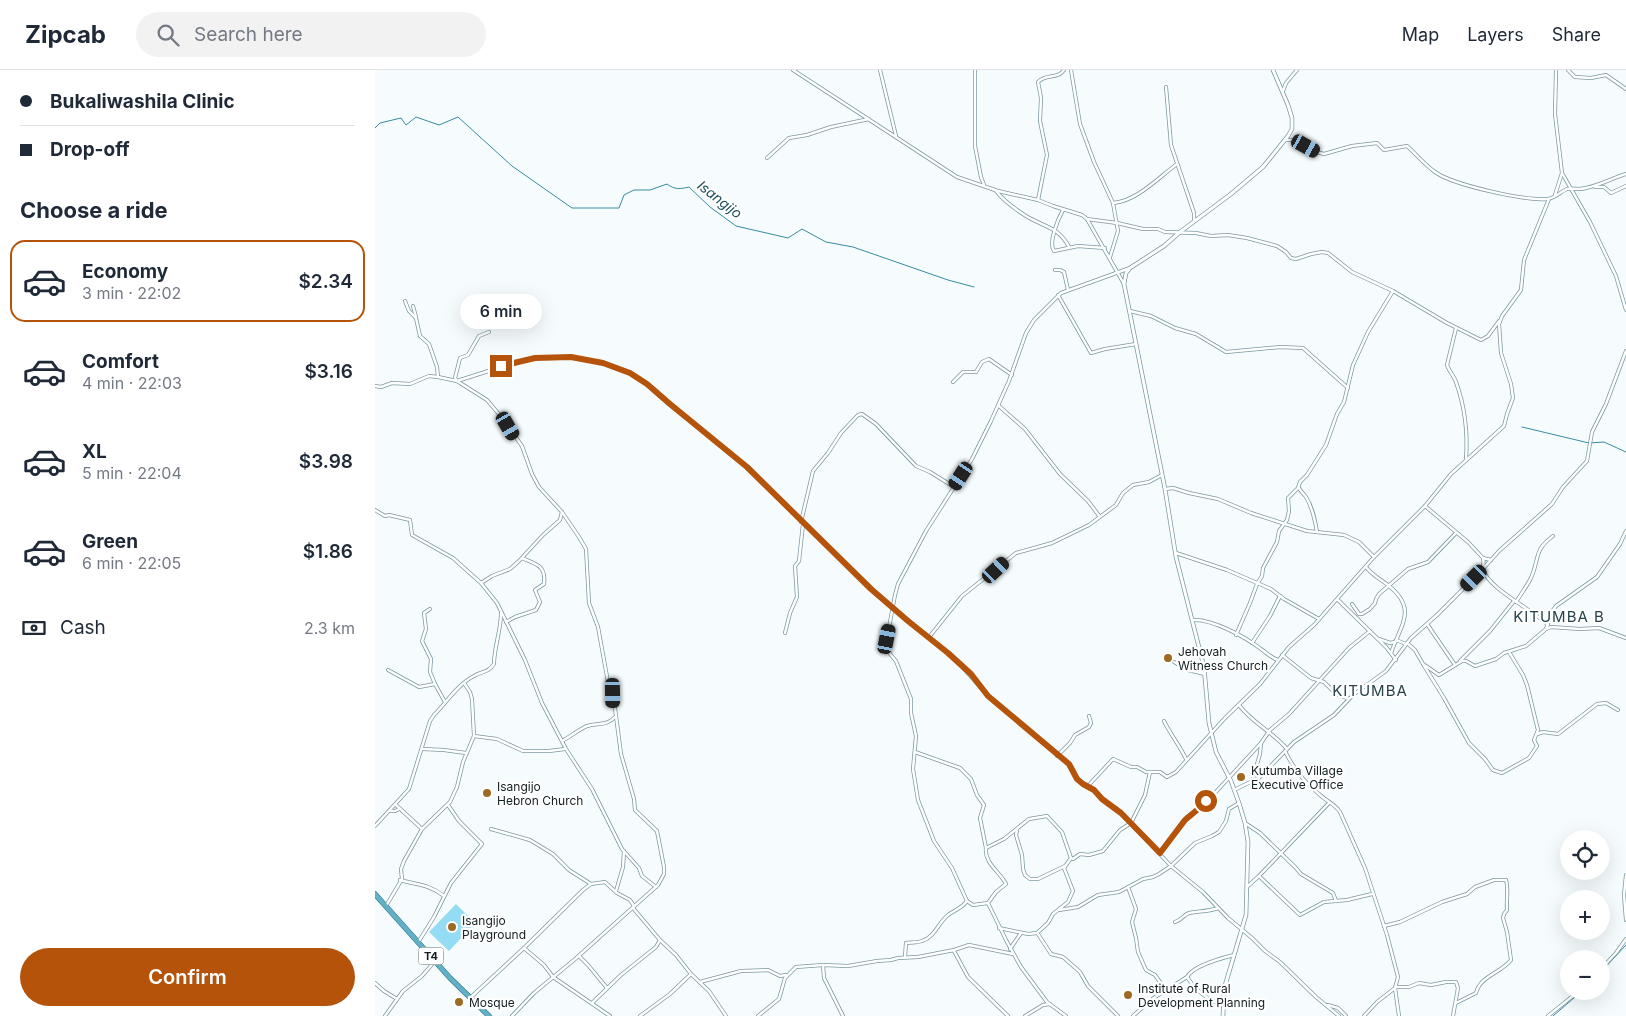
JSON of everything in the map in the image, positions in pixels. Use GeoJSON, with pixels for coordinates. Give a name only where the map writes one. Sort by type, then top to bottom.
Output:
{"type":"FeatureCollection","features":[{"type":"Feature","properties":{"kind":"highway","name":"T4"},"geometry":{"type":"LineString","coordinates":[[375,894],[418,943],[489,1016]]}},
{"type":"Feature","properties":{"kind":"street"},"geometry":{"type":"LineString","coordinates":[[793,70],[830,96],[869,119],[957,177],[995,190],[1038,200],[1082,215],[1087,219],[1098,240],[1105,248],[1125,286],[1176,553],[1205,674],[1212,733],[1217,752],[1239,803],[1248,842],[1246,915],[1223,989],[1223,1016]]}},
{"type":"Feature","properties":{"kind":"street"},"geometry":{"type":"LineString","coordinates":[[880,70],[896,138]]}},
{"type":"Feature","properties":{"kind":"street"},"geometry":{"type":"LineString","coordinates":[[975,70],[975,146],[981,177],[985,186]]}},
{"type":"Feature","properties":{"kind":"street"},"geometry":{"type":"LineString","coordinates":[[1038,200],[1047,155],[1040,120],[1041,98],[1038,82],[1042,78],[1057,76],[1064,70]]}},
{"type":"Feature","properties":{"kind":"street"},"geometry":{"type":"LineString","coordinates":[[1071,70],[1080,124],[1094,162],[1113,203],[1117,232],[1110,257]]}},
{"type":"Feature","properties":{"kind":"street"},"geometry":{"type":"LineString","coordinates":[[915,752],[957,766],[971,779],[977,795],[984,805],[980,818],[986,855],[989,862],[1006,884],[996,892],[988,903],[973,905],[967,901],[930,832],[918,800],[913,769],[916,736],[911,713],[910,696],[896,661],[890,654],[886,644],[898,584],[926,531],[972,459],[999,406],[1031,323],[1058,295],[1129,268],[1164,246],[1256,173],[1285,140],[1291,131],[1293,122],[1273,70]]}},
{"type":"Feature","properties":{"kind":"street"},"geometry":{"type":"LineString","coordinates":[[1283,93],[1286,83],[1297,70]]}},
{"type":"Feature","properties":{"kind":"street"},"geometry":{"type":"LineString","coordinates":[[1557,70],[1555,114],[1563,173],[1590,222],[1615,276],[1626,310]]}},
{"type":"Feature","properties":{"kind":"street"},"geometry":{"type":"LineString","coordinates":[[1568,70],[1575,77],[1591,78],[1606,75],[1626,89]]}},
{"type":"Feature","properties":{"kind":"street"},"geometry":{"type":"LineString","coordinates":[[1166,87],[1169,135],[1177,164],[1195,213],[1194,223]]}},
{"type":"Feature","properties":{"kind":"street"},"geometry":{"type":"LineString","coordinates":[[767,158],[789,138],[869,119]]}},
{"type":"Feature","properties":{"kind":"street"},"geometry":{"type":"LineString","coordinates":[[1285,140],[1293,140],[1324,154],[1377,143],[1382,149],[1386,150],[1407,146],[1435,173],[1465,185],[1511,196],[1549,199],[1571,189],[1579,190],[1593,187],[1626,174]]}},
{"type":"Feature","properties":{"kind":"street"},"geometry":{"type":"LineString","coordinates":[[1113,203],[1123,202],[1137,194],[1177,164]]}},
{"type":"Feature","properties":{"kind":"street"},"geometry":{"type":"LineString","coordinates":[[1555,196],[1563,173]]}},
{"type":"Feature","properties":{"kind":"street"},"geometry":{"type":"LineString","coordinates":[[1593,187],[1604,187],[1611,193],[1626,186]]}},
{"type":"Feature","properties":{"kind":"street"},"geometry":{"type":"LineString","coordinates":[[995,190],[1004,200],[1027,217],[1056,230],[1065,239],[1069,247]]}},
{"type":"Feature","properties":{"kind":"street"},"geometry":{"type":"LineString","coordinates":[[1087,219],[1117,223],[1143,230],[1196,232],[1211,236],[1228,235],[1254,239],[1277,246],[1291,258],[1296,259],[1311,254],[1328,253],[1347,269],[1393,291],[1456,328],[1482,340],[1488,336],[1521,290],[1524,260],[1549,199]]}},
{"type":"Feature","properties":{"kind":"street"},"geometry":{"type":"LineString","coordinates":[[1063,210],[1051,244],[1052,250],[1056,251],[1069,247],[1105,248]]}},
{"type":"Feature","properties":{"kind":"street"},"geometry":{"type":"LineString","coordinates":[[1092,227],[1098,220]]}},
{"type":"Feature","properties":{"kind":"street"},"geometry":{"type":"LineString","coordinates":[[1125,286],[1126,273],[1129,268]]}},
{"type":"Feature","properties":{"kind":"street"},"geometry":{"type":"LineString","coordinates":[[1055,270],[1064,272],[1068,290]]}},
{"type":"Feature","properties":{"kind":"street"},"geometry":{"type":"LineString","coordinates":[[1236,634],[1262,576],[1263,566],[1277,542],[1279,532],[1285,524],[1289,511],[1288,498],[1299,486],[1326,445],[1344,402],[1351,371],[1368,332],[1393,291]]}},
{"type":"Feature","properties":{"kind":"street"},"geometry":{"type":"LineString","coordinates":[[1058,295],[1076,324],[1090,353],[1093,354],[1105,349],[1136,344]]}},
{"type":"Feature","properties":{"kind":"street"},"geometry":{"type":"LineString","coordinates":[[405,300],[409,311],[416,318]]}},
{"type":"Feature","properties":{"kind":"street"},"geometry":{"type":"LineString","coordinates":[[413,306],[420,336],[429,344],[438,376]]}},
{"type":"Feature","properties":{"kind":"street"},"geometry":{"type":"LineString","coordinates":[[1130,311],[1151,316],[1175,328],[1196,334],[1226,352],[1281,347],[1303,348],[1348,388]]}},
{"type":"Feature","properties":{"kind":"street"},"geometry":{"type":"LineString","coordinates":[[1087,787],[1113,759],[1131,767],[1137,767],[1150,772],[1160,772],[1168,777],[1179,768],[1239,707],[1278,660],[1338,600],[1350,584],[1425,506],[1445,480],[1504,426],[1513,402],[1511,384],[1501,352],[1500,320]]}},
{"type":"Feature","properties":{"kind":"street"},"geometry":{"type":"LineString","coordinates":[[1456,328],[1447,365],[1456,382],[1465,413],[1466,459]]}},
{"type":"Feature","properties":{"kind":"street"},"geometry":{"type":"LineString","coordinates":[[457,381],[455,378],[460,358],[468,355],[479,336],[489,332]]}},
{"type":"Feature","properties":{"kind":"street"},"geometry":{"type":"LineString","coordinates":[[1234,790],[1259,778],[1286,750],[1307,732],[1338,712],[1349,699],[1383,674],[1407,644],[1492,560],[1497,552],[1552,504],[1563,487],[1587,461],[1591,432],[1606,404],[1626,351]]}},
{"type":"Feature","properties":{"kind":"street"},"geometry":{"type":"LineString","coordinates":[[457,381],[501,366],[535,358],[571,357],[603,363],[630,373],[647,384],[747,467],[802,523],[892,608],[971,674],[988,696],[1071,766],[1077,779],[1094,790],[1102,799],[1121,813],[1171,866],[1203,892],[1242,930],[1339,1016]]}},
{"type":"Feature","properties":{"kind":"street"},"geometry":{"type":"LineString","coordinates":[[953,382],[963,372],[976,372],[982,362],[989,359],[1011,375]]}},
{"type":"Feature","properties":{"kind":"street"},"geometry":{"type":"LineString","coordinates":[[375,386],[381,387],[392,383],[410,384],[429,376],[438,376],[457,381],[487,400],[522,446],[539,487],[562,512],[586,549],[588,596],[597,627],[608,682],[613,693],[621,754],[634,799],[635,810],[657,831],[664,867],[661,880],[656,887],[579,956],[534,993],[512,1016]]}},
{"type":"Feature","properties":{"kind":"street"},"geometry":{"type":"LineString","coordinates":[[999,406],[1025,429],[1060,474],[1088,501],[1099,517]]}},
{"type":"Feature","properties":{"kind":"street"},"geometry":{"type":"LineString","coordinates":[[785,633],[797,598],[795,566],[799,561],[802,523],[813,470],[828,453],[841,433],[858,415],[861,414],[876,424],[916,466],[954,486]]}},
{"type":"Feature","properties":{"kind":"street"},"geometry":{"type":"LineString","coordinates":[[929,637],[962,596],[1016,553],[1056,541],[1089,525],[1116,505],[1123,493],[1133,485],[1149,482],[1162,475]]}},
{"type":"Feature","properties":{"kind":"street"},"geometry":{"type":"LineString","coordinates":[[1299,486],[1308,500],[1315,517],[1317,533]]}},
{"type":"Feature","properties":{"kind":"street"},"geometry":{"type":"LineString","coordinates":[[1165,489],[1173,488],[1189,494],[1218,499],[1251,513],[1307,532],[1337,533],[1356,540],[1375,557]]}},
{"type":"Feature","properties":{"kind":"street"},"geometry":{"type":"LineString","coordinates":[[1425,506],[1468,542],[1483,558],[1492,560]]}},
{"type":"Feature","properties":{"kind":"street"},"geometry":{"type":"LineString","coordinates":[[375,510],[385,516],[389,515],[410,520],[412,534],[453,558],[481,583],[501,612],[525,660],[541,704],[566,749],[592,789],[624,851],[639,868],[642,876],[656,887]]}},
{"type":"Feature","properties":{"kind":"street"},"geometry":{"type":"LineString","coordinates":[[481,583],[492,576],[510,569],[560,520],[562,512]]}},
{"type":"Feature","properties":{"kind":"street"},"geometry":{"type":"LineString","coordinates":[[1546,629],[1551,613],[1556,606],[1600,574],[1620,544],[1626,531]]}},
{"type":"Feature","properties":{"kind":"street"},"geometry":{"type":"LineString","coordinates":[[1352,604],[1359,614],[1364,614],[1375,604],[1377,596],[1388,585],[1408,569],[1429,562],[1455,533]]}},
{"type":"Feature","properties":{"kind":"street"},"geometry":{"type":"LineString","coordinates":[[1423,664],[1439,675],[1455,666],[1490,631],[1515,601],[1531,578],[1539,551],[1553,536]]}},
{"type":"Feature","properties":{"kind":"street"},"geometry":{"type":"LineString","coordinates":[[1176,553],[1227,570],[1271,589],[1319,619]]}},
{"type":"Feature","properties":{"kind":"street"},"geometry":{"type":"LineString","coordinates":[[506,622],[536,610],[539,606],[539,600],[535,591],[544,584],[544,571],[541,567],[522,558]]}},
{"type":"Feature","properties":{"kind":"street"},"geometry":{"type":"LineString","coordinates":[[1483,558],[1483,569],[1490,580],[1551,627]]}},
{"type":"Feature","properties":{"kind":"street"},"geometry":{"type":"LineString","coordinates":[[1366,567],[1375,577],[1388,585],[1401,599],[1405,607],[1403,626],[1391,653]]}},
{"type":"Feature","properties":{"kind":"street"},"geometry":{"type":"LineString","coordinates":[[1252,643],[1270,616],[1280,596]]}},
{"type":"Feature","properties":{"kind":"street"},"geometry":{"type":"LineString","coordinates":[[1338,600],[1391,653],[1395,660]]}},
{"type":"Feature","properties":{"kind":"street"},"geometry":{"type":"LineString","coordinates":[[430,608],[425,613],[423,642],[431,659],[430,672],[445,702]]}},
{"type":"Feature","properties":{"kind":"street"},"geometry":{"type":"LineString","coordinates":[[375,826],[409,789],[423,749],[430,721],[464,683],[473,676],[486,673],[494,664],[493,655],[500,627],[501,612]]}},
{"type":"Feature","properties":{"kind":"street"},"geometry":{"type":"LineString","coordinates":[[1193,620],[1208,621],[1236,634],[1278,660]]}},
{"type":"Feature","properties":{"kind":"street"},"geometry":{"type":"LineString","coordinates":[[1427,624],[1455,666]]}},
{"type":"Feature","properties":{"kind":"street"},"geometry":{"type":"LineString","coordinates":[[1459,662],[1466,661],[1475,666],[1526,646],[1551,627],[1599,628],[1626,638]]}},
{"type":"Feature","properties":{"kind":"street"},"geometry":{"type":"LineString","coordinates":[[1160,853],[1187,817],[1197,810],[1201,803],[1215,794],[1268,733],[1289,714],[1349,648],[1370,631]]}},
{"type":"Feature","properties":{"kind":"street"},"geometry":{"type":"LineString","coordinates":[[1376,638],[1390,643],[1395,641],[1407,644],[1415,650],[1451,709],[1463,734],[1495,772],[1502,773],[1529,758],[1537,746],[1534,740],[1537,734],[1526,681],[1509,652]]}},
{"type":"Feature","properties":{"kind":"street"},"geometry":{"type":"LineString","coordinates":[[1283,655],[1311,678],[1326,683],[1336,694],[1349,699]]}},
{"type":"Feature","properties":{"kind":"street"},"geometry":{"type":"LineString","coordinates":[[1174,662],[1188,670],[1205,674]]}},
{"type":"Feature","properties":{"kind":"street"},"geometry":{"type":"LineString","coordinates":[[388,670],[419,688],[435,684]]}},
{"type":"Feature","properties":{"kind":"street"},"geometry":{"type":"LineString","coordinates":[[386,906],[400,880],[402,866],[422,829],[453,798],[457,787],[466,753],[474,736],[472,699],[464,683]]}},
{"type":"Feature","properties":{"kind":"street"},"geometry":{"type":"LineString","coordinates":[[1537,734],[1543,732],[1558,734],[1597,704],[1606,703],[1618,710]]}},
{"type":"Feature","properties":{"kind":"street"},"geometry":{"type":"LineString","coordinates":[[1239,707],[1268,733],[1279,739],[1296,772],[1314,790],[1337,808],[1344,818],[1361,856],[1398,972],[1395,988],[1399,1016]]}},
{"type":"Feature","properties":{"kind":"street"},"geometry":{"type":"LineString","coordinates":[[562,741],[587,726],[609,722],[616,716]]}},
{"type":"Feature","properties":{"kind":"street"},"geometry":{"type":"LineString","coordinates":[[1057,756],[1075,735],[1089,727],[1091,723],[1089,716]]}},
{"type":"Feature","properties":{"kind":"street"},"geometry":{"type":"LineString","coordinates":[[1165,721],[1186,759]]}},
{"type":"Feature","properties":{"kind":"street"},"geometry":{"type":"LineString","coordinates":[[474,736],[497,738],[523,751],[566,749]]}},
{"type":"Feature","properties":{"kind":"street"},"geometry":{"type":"LineString","coordinates":[[1251,781],[1259,757],[1261,743]]}},
{"type":"Feature","properties":{"kind":"street"},"geometry":{"type":"LineString","coordinates":[[423,749],[466,753]]}},
{"type":"Feature","properties":{"kind":"street"},"geometry":{"type":"LineString","coordinates":[[1017,830],[1016,835],[1022,855],[1023,869],[1030,880],[1038,879],[1065,866],[1071,858],[1073,859],[1080,854],[1089,855],[1103,851],[1120,830],[1131,823],[1145,795],[1150,772]]}},
{"type":"Feature","properties":{"kind":"street"},"geometry":{"type":"LineString","coordinates":[[1246,887],[1259,876],[1329,802]]}},
{"type":"Feature","properties":{"kind":"street"},"geometry":{"type":"LineString","coordinates":[[1059,910],[1078,907],[1098,895],[1119,892],[1146,878],[1153,877],[1171,866],[1195,843],[1221,830],[1229,809],[1239,803]]}},
{"type":"Feature","properties":{"kind":"street"},"geometry":{"type":"LineString","coordinates":[[396,805],[422,829]]}},
{"type":"Feature","properties":{"kind":"street"},"geometry":{"type":"LineString","coordinates":[[418,943],[454,878],[482,844],[461,824],[447,805]]}},
{"type":"Feature","properties":{"kind":"street"},"geometry":{"type":"LineString","coordinates":[[390,810],[399,809]]}},
{"type":"Feature","properties":{"kind":"street"},"geometry":{"type":"LineString","coordinates":[[986,848],[1004,839],[1029,819],[1049,816],[1062,832],[1071,858]]}},
{"type":"Feature","properties":{"kind":"street"},"geometry":{"type":"LineString","coordinates":[[1245,823],[1256,830],[1301,874],[1333,893],[1336,901]]}},
{"type":"Feature","properties":{"kind":"street"},"geometry":{"type":"LineString","coordinates":[[491,829],[530,840],[553,854],[569,870],[591,884]]}},
{"type":"Feature","properties":{"kind":"street"},"geometry":{"type":"LineString","coordinates":[[615,891],[623,867],[624,851]]}},
{"type":"Feature","properties":{"kind":"street"},"geometry":{"type":"LineString","coordinates":[[999,928],[1021,933],[1037,933],[1068,902],[1073,891],[1065,872],[1065,866]]}},
{"type":"Feature","properties":{"kind":"street"},"geometry":{"type":"LineString","coordinates":[[1626,875],[1626,920]]}},
{"type":"Feature","properties":{"kind":"street"},"geometry":{"type":"LineString","coordinates":[[1259,876],[1302,915],[1324,902],[1372,894]]}},
{"type":"Feature","properties":{"kind":"street"},"geometry":{"type":"LineString","coordinates":[[400,880],[415,882],[444,896]]}},
{"type":"Feature","properties":{"kind":"street"},"geometry":{"type":"LineString","coordinates":[[1384,926],[1400,922],[1453,898],[1467,894],[1475,887],[1492,880],[1506,880],[1507,910],[1503,918],[1511,960],[1483,981],[1476,993],[1456,1003]]}},
{"type":"Feature","properties":{"kind":"street"},"geometry":{"type":"LineString","coordinates":[[470,998],[583,890],[591,884],[603,881],[630,900],[659,940],[677,954],[691,974],[701,982],[727,1016]]}},
{"type":"Feature","properties":{"kind":"street"},"geometry":{"type":"LineString","coordinates":[[1128,887],[1136,909],[1132,922],[1138,952],[1146,970],[1155,975],[1166,990]]}},
{"type":"Feature","properties":{"kind":"street"},"geometry":{"type":"LineString","coordinates":[[905,957],[906,943],[920,942],[927,938],[936,931],[948,915],[961,908],[967,901]]}},
{"type":"Feature","properties":{"kind":"street"},"geometry":{"type":"LineString","coordinates":[[988,903],[1013,954],[1045,1000],[1065,1016]]}},
{"type":"Feature","properties":{"kind":"street"},"geometry":{"type":"LineString","coordinates":[[1175,922],[1181,920],[1189,913],[1205,912],[1218,908]]}},
{"type":"Feature","properties":{"kind":"street"},"geometry":{"type":"LineString","coordinates":[[1010,949],[1021,933]]}},
{"type":"Feature","properties":{"kind":"street"},"geometry":{"type":"LineString","coordinates":[[1037,933],[1051,954],[1063,957],[1082,973],[1088,986],[1118,1016]]}},
{"type":"Feature","properties":{"kind":"street"},"geometry":{"type":"LineString","coordinates":[[1610,960],[1626,939]]}},
{"type":"Feature","properties":{"kind":"street"},"geometry":{"type":"LineString","coordinates":[[592,1003],[656,947],[659,940]]}},
{"type":"Feature","properties":{"kind":"street"},"geometry":{"type":"LineString","coordinates":[[758,1016],[779,999],[783,983],[796,967],[848,966],[905,957],[918,957],[969,945],[1013,954]]}},
{"type":"Feature","properties":{"kind":"street"},"geometry":{"type":"LineString","coordinates":[[524,948],[544,965],[553,977],[610,1016]]}},
{"type":"Feature","properties":{"kind":"street"},"geometry":{"type":"LineString","coordinates":[[954,950],[967,978],[1008,1016]]}},
{"type":"Feature","properties":{"kind":"street"},"geometry":{"type":"LineString","coordinates":[[1133,1016],[1166,990],[1187,977],[1189,972],[1218,959],[1234,955]]}},
{"type":"Feature","properties":{"kind":"street"},"geometry":{"type":"LineString","coordinates":[[579,956],[607,988]]}},
{"type":"Feature","properties":{"kind":"street"},"geometry":{"type":"LineString","coordinates":[[385,1016],[397,999],[435,961]]}},
{"type":"Feature","properties":{"kind":"street"},"geometry":{"type":"LineString","coordinates":[[823,965],[824,978],[843,1016]]}},
{"type":"Feature","properties":{"kind":"street"},"geometry":{"type":"LineString","coordinates":[[701,982],[741,971],[768,970],[780,976],[788,975]]}},
{"type":"Feature","properties":{"kind":"street"},"geometry":{"type":"LineString","coordinates":[[640,1016],[671,994],[691,974]]}},
{"type":"Feature","properties":{"kind":"street"},"geometry":{"type":"LineString","coordinates":[[1187,977],[1196,989],[1208,999],[1223,1005]]}},
{"type":"Feature","properties":{"kind":"street"},"geometry":{"type":"LineString","coordinates":[[1364,1016],[1377,1002],[1395,988],[1409,987],[1419,983],[1433,985],[1454,982],[1458,986],[1453,1016]]}},
{"type":"Feature","properties":{"kind":"street"},"geometry":{"type":"LineString","coordinates":[[375,983],[397,999]]}},
{"type":"Feature","properties":{"kind":"street"},"geometry":{"type":"LineString","coordinates":[[1549,1016],[1568,1000]]}},
{"type":"Feature","properties":{"kind":"street"},"geometry":{"type":"LineString","coordinates":[[1025,1016],[1043,1005],[1050,1004]]}},
{"type":"Feature","properties":{"kind":"street"},"geometry":{"type":"LineString","coordinates":[[1327,1005],[1338,1008],[1346,1016]]}},
{"type":"Feature","properties":{"kind":"shaded area","name":"Isangijo Playground"},"geometry":{"type":"Polygon","coordinates":[[[456,904],[475,923],[449,951],[429,932],[456,904]]]}},
{"type":"Feature","properties":{"kind":"waterway","name":"Isangijo"},"geometry":{"type":"LineString","coordinates":[[375,128],[380,123],[401,118],[406,125],[416,117],[439,125],[458,117],[512,166],[572,208],[619,208],[624,195],[634,190],[650,190],[667,184],[678,188],[689,187],[710,207],[736,226],[788,238],[802,229],[826,242],[853,247],[948,280],[974,287]]}},
{"type":"Feature","properties":{"kind":"waterway"},"geometry":{"type":"LineString","coordinates":[[1522,427],[1589,443],[1604,442],[1626,452]]}},
{"type":"Feature","properties":{"kind":"waterway"},"geometry":{"type":"LineString","coordinates":[[1610,962],[1626,945]]}},
{"type":"Feature","properties":{"kind":"waterway"},"geometry":{"type":"LineString","coordinates":[[1553,1016],[1572,1000]]}},
{"type":"Feature","properties":{"kind":"place","name":"Jehovah Witness Church"},"geometry":{"type":"Point","coordinates":[1168,658]}},
{"type":"Feature","properties":{"kind":"place","name":"Kutumba Village Executive Office"},"geometry":{"type":"Point","coordinates":[1241,777]}},
{"type":"Feature","properties":{"kind":"place","name":"Isangijo Hebron Church"},"geometry":{"type":"Point","coordinates":[487,793]}},
{"type":"Feature","properties":{"kind":"place","name":"Isangijo Playground"},"geometry":{"type":"Point","coordinates":[452,927]}},
{"type":"Feature","properties":{"kind":"place","name":"Institute of Rural Development Planning"},"geometry":{"type":"Point","coordinates":[1128,995]}},
{"type":"Feature","properties":{"kind":"place","name":"Mosque"},"geometry":{"type":"Point","coordinates":[459,1002]}},
{"type":"Feature","properties":{"kind":"district","name":"KITUMBA B"},"geometry":{"type":"Point","coordinates":[1559,616]}},
{"type":"Feature","properties":{"kind":"district","name":"KITUMBA"},"geometry":{"type":"Point","coordinates":[1370,690]}},
{"type":"Feature","properties":{"kind":"route"},"geometry":{"type":"LineString","coordinates":[[501,366],[535,358],[571,357],[603,363],[630,373],[647,384],[747,467],[871,589],[957,661],[971,674],[988,696],[1069,764],[1077,779],[1087,787],[1092,788],[1102,799],[1121,813],[1160,853],[1169,843],[1179,826],[1197,810],[1201,803],[1206,801]]}}]}
